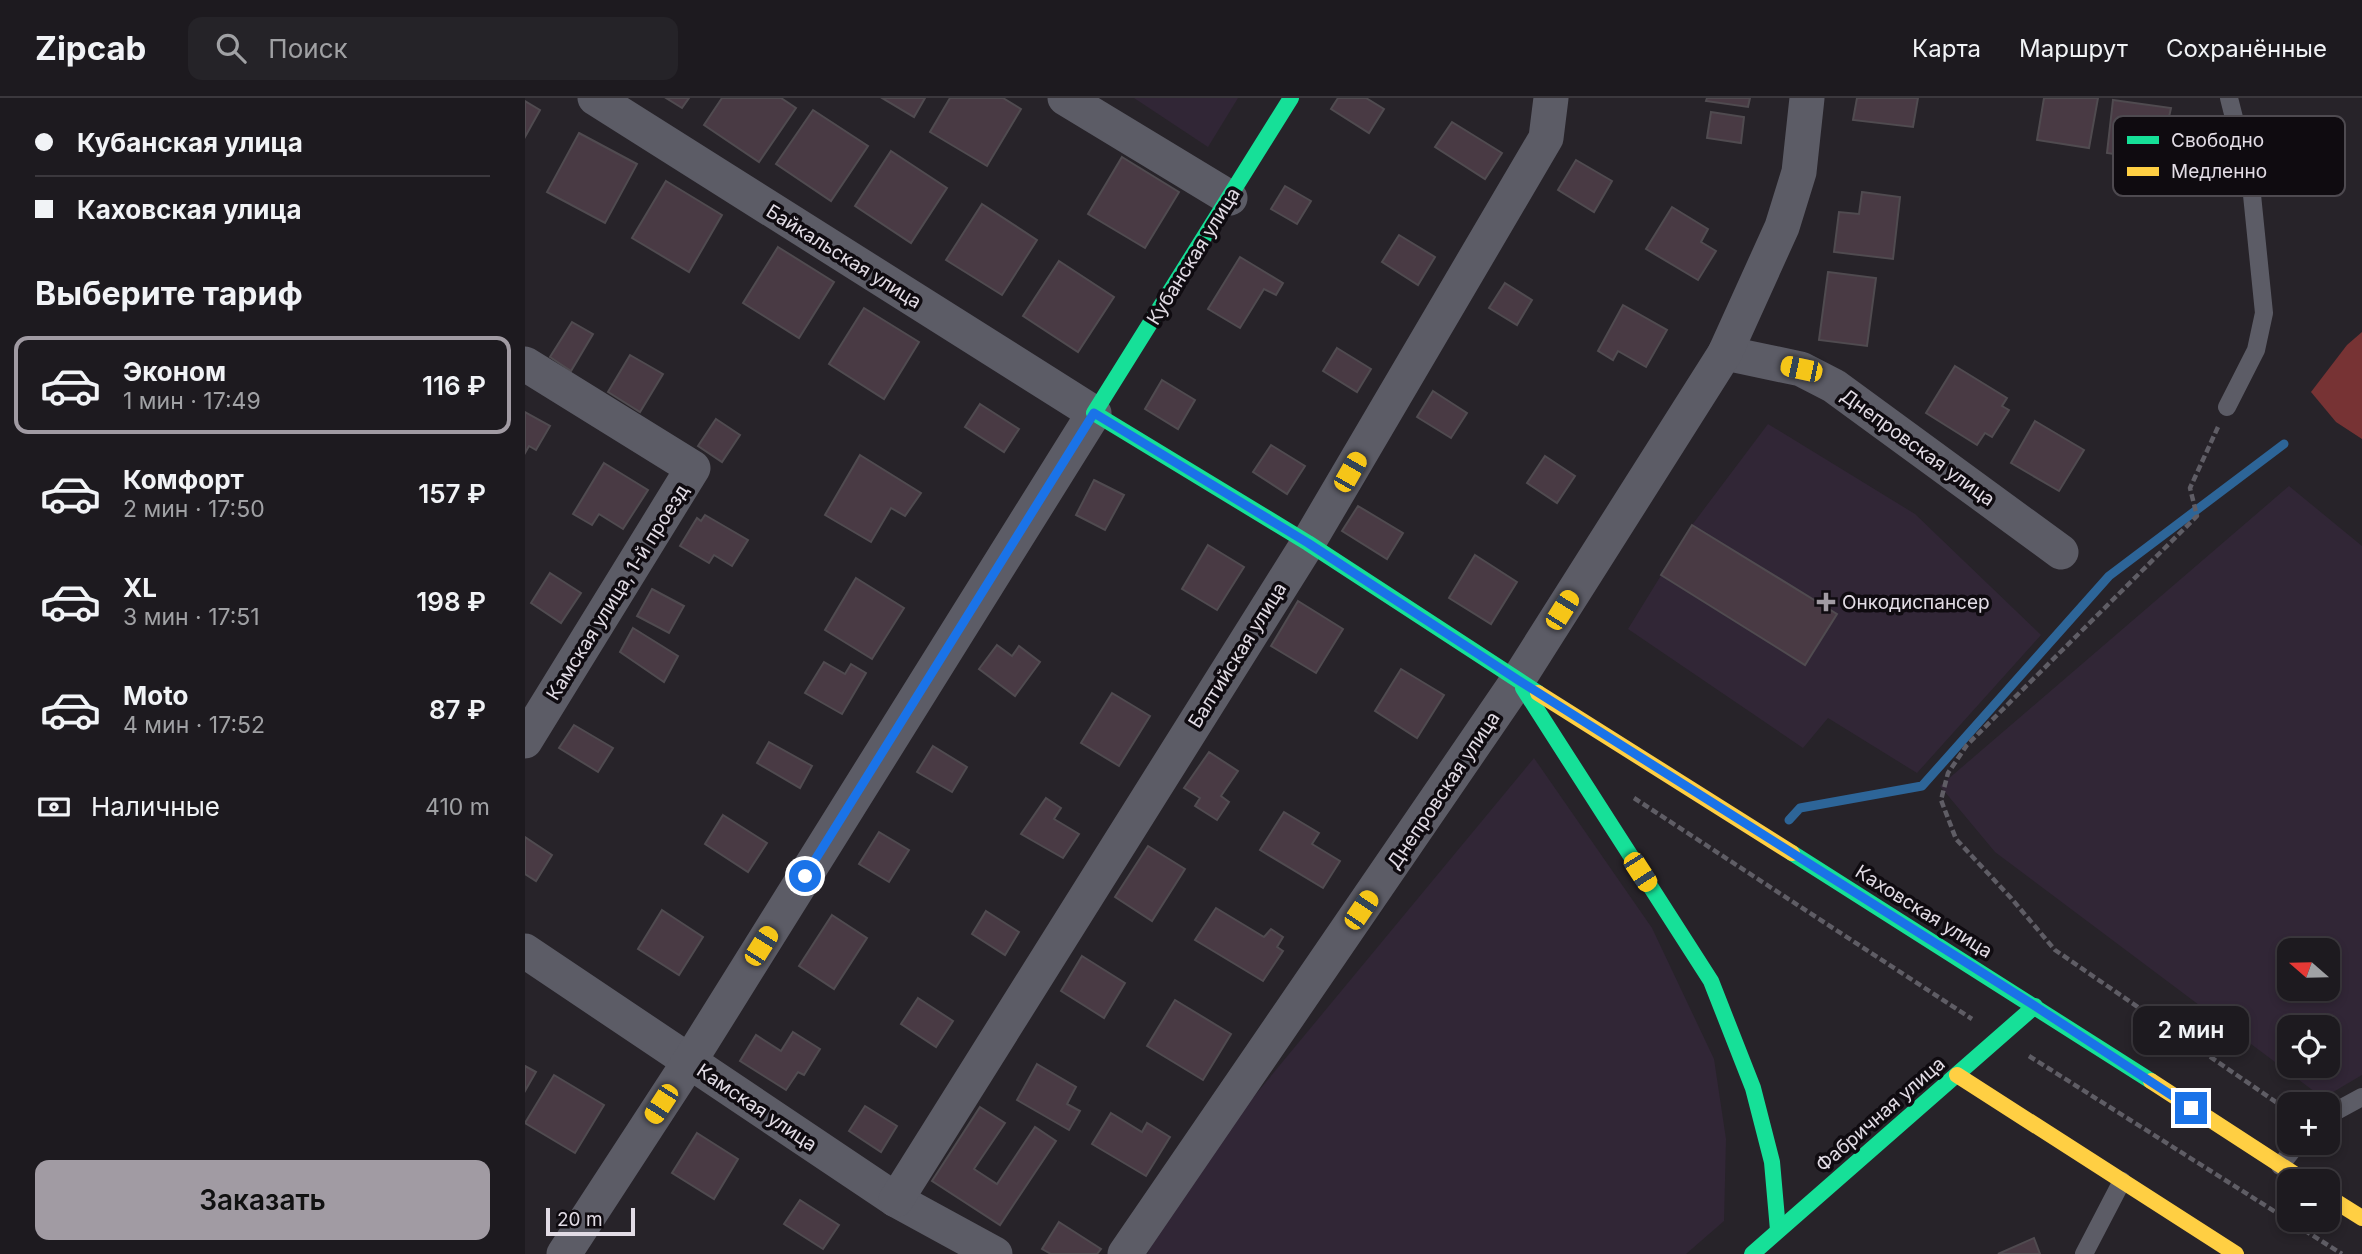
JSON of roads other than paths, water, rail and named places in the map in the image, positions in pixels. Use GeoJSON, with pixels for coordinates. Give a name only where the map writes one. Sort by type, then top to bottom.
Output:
{"type":"FeatureCollection","features":[{"type":"Feature","properties":{"kind":"street","name":"Байкальская улица"},"geometry":{"type":"LineString","coordinates":[[595,98],[1094,413]]}},
{"type":"Feature","properties":{"kind":"street"},"geometry":{"type":"LineString","coordinates":[[1065,98],[1230,198]]}},
{"type":"Feature","properties":{"kind":"street","name":"Кубанская улица"},"geometry":{"type":"LineString","coordinates":[[564,1254],[689,1062],[1290,98]]}},
{"type":"Feature","properties":{"kind":"street","name":"Балтийская улица"},"geometry":{"type":"LineString","coordinates":[[896,1200],[1308,543],[1546,138],[1551,98]]}},
{"type":"Feature","properties":{"kind":"street","name":"Днепровская улица"},"geometry":{"type":"LineString","coordinates":[[1125,1254],[1518,680],[1725,353],[1782,227],[1799,172],[1807,98]]}},
{"type":"Feature","properties":{"kind":"street","name":"Днепровская улица"},"geometry":{"type":"LineString","coordinates":[[1725,353],[1801,369],[1834,386],[2061,552]]}},
{"type":"Feature","properties":{"kind":"street","name":"Камская улица, 1-й проезд"},"geometry":{"type":"LineString","coordinates":[[525,364],[693,468],[525,741]]}},
{"type":"Feature","properties":{"kind":"street"},"geometry":{"type":"LineString","coordinates":[[1094,413],[1308,543],[1518,680],[1711,981],[1753,1088],[1772,1162],[1778,1230]]}},
{"type":"Feature","properties":{"kind":"street","name":"Каховская улица"},"geometry":{"type":"LineString","coordinates":[[1518,680],[2035,1006],[2285,1169]]}},
{"type":"Feature","properties":{"kind":"street","name":"Камская улица"},"geometry":{"type":"LineString","coordinates":[[525,951],[896,1200],[995,1254]]}},
{"type":"Feature","properties":{"kind":"street","name":"Фабричная улица"},"geometry":{"type":"LineString","coordinates":[[1752,1254],[2035,1006]]}},
{"type":"Feature","properties":{"kind":"street"},"geometry":{"type":"LineString","coordinates":[[1957,1076],[2236,1254]]}},
{"type":"Feature","properties":{"kind":"street"},"geometry":{"type":"LineString","coordinates":[[2340,1204],[2362,1218]]}},
{"type":"Feature","properties":{"kind":"lane"},"geometry":{"type":"LineString","coordinates":[[2229,98],[2234,116]]}},
{"type":"Feature","properties":{"kind":"lane"},"geometry":{"type":"LineString","coordinates":[[2227,407],[2256,350],[2264,313],[2252,196]]}},
{"type":"Feature","properties":{"kind":"lane"},"geometry":{"type":"LineString","coordinates":[[2340,1109],[2362,1097]]}},
{"type":"Feature","properties":{"kind":"lane"},"geometry":{"type":"LineString","coordinates":[[2280,1166],[2289,1155]]}},
{"type":"Feature","properties":{"kind":"lane"},"geometry":{"type":"LineString","coordinates":[[2084,1254],[2122,1181]]}},
{"type":"Feature","properties":{"kind":"waterway"},"geometry":{"type":"LineString","coordinates":[[1789,820],[1800,808],[1922,786],[2109,576],[2284,444]]}},
{"type":"Feature","properties":{"kind":"place","name":"Онкодиспансер"},"geometry":{"type":"Point","coordinates":[1826,602]}}]}
